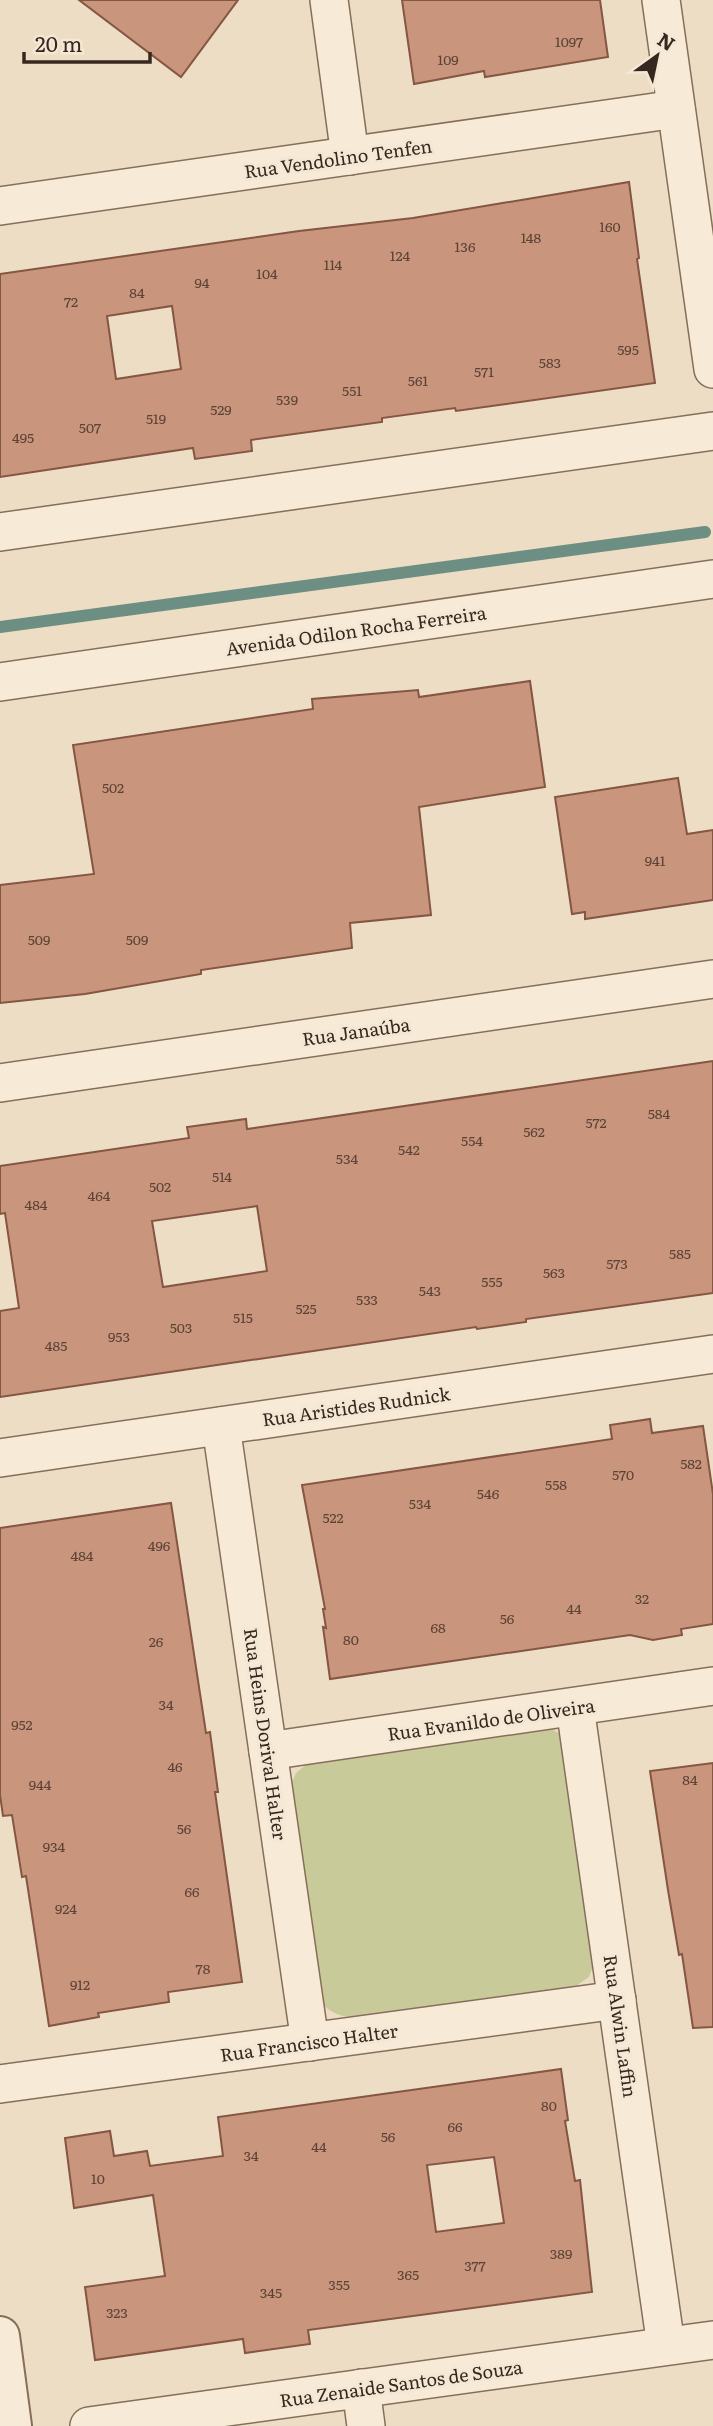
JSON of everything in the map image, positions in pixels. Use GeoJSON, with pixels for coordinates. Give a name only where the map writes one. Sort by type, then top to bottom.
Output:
{"type":"FeatureCollection","features":[{"type":"Feature","properties":{"kind":"street"},"geometry":{"type":"LineString","coordinates":[[329,0],[350,156]]}},
{"type":"Feature","properties":{"kind":"street"},"geometry":{"type":"LineString","coordinates":[[661,0],[713,369]]}},
{"type":"Feature","properties":{"kind":"street","name":"Rua Vendolino Tenfen"},"geometry":{"type":"LineString","coordinates":[[0,206],[676,109]]}},
{"type":"Feature","properties":{"kind":"street"},"geometry":{"type":"LineString","coordinates":[[0,532],[713,431]]}},
{"type":"Feature","properties":{"kind":"street","name":"Avenida Odilon Rocha Ferreira"},"geometry":{"type":"LineString","coordinates":[[0,682],[713,579]]}},
{"type":"Feature","properties":{"kind":"street","name":"Rua Janaúba"},"geometry":{"type":"LineString","coordinates":[[0,1083],[713,979]]}},
{"type":"Feature","properties":{"kind":"street","name":"Rua Aristides Rudnick"},"geometry":{"type":"LineString","coordinates":[[0,1458],[713,1354]]}},
{"type":"Feature","properties":{"kind":"street","name":"Rua Heins Dorival Halter"},"geometry":{"type":"LineString","coordinates":[[221,1426],[310,2042]]}},
{"type":"Feature","properties":{"kind":"street","name":"Rua Evanildo de Oliveira"},"geometry":{"type":"LineString","coordinates":[[268,1751],[713,1686]]}},
{"type":"Feature","properties":{"kind":"street","name":"Rua Alwin Laffin"},"geometry":{"type":"LineString","coordinates":[[575,1707],[666,2346]]}},
{"type":"Feature","properties":{"kind":"street","name":"Rua Francisco Halter"},"geometry":{"type":"LineString","coordinates":[[0,2084],[617,2000]]}},
{"type":"Feature","properties":{"kind":"street"},"geometry":{"type":"LineString","coordinates":[[0,2336],[12,2426]]}},
{"type":"Feature","properties":{"kind":"street","name":"Rua Zenaide Santos de Souza"},"geometry":{"type":"LineString","coordinates":[[89,2426],[713,2340]]}},
{"type":"Feature","properties":{"kind":"street"},"geometry":{"type":"LineString","coordinates":[[361,2388],[366,2426]]}},
{"type":"Feature","properties":{"kind":"green space"},"geometry":{"type":"Polygon","coordinates":[[[545,1725],[560,1734],[596,1959],[589,1977],[573,1988],[356,2017],[338,2014],[322,2004],[289,1790],[296,1773],[308,1763],[545,1725]]]}},
{"type":"Feature","properties":{"kind":"building"},"geometry":{"type":"Polygon","coordinates":[[[79,0],[238,0],[181,77],[79,0]]]}},
{"type":"Feature","properties":{"kind":"building"},"geometry":{"type":"Polygon","coordinates":[[[402,0],[600,0],[608,57],[485,77],[484,71],[414,84],[402,0]]]}},
{"type":"Feature","properties":{"kind":"building"},"geometry":{"type":"Polygon","coordinates":[[[629,182],[655,383],[456,411],[455,408],[382,418],[382,422],[251,440],[252,451],[195,459],[193,448],[0,477],[0,274],[299,231],[413,218],[629,182]],[[172,306],[107,316],[116,379],[181,369],[172,306]]]}},
{"type":"Feature","properties":{"kind":"building"},"geometry":{"type":"Polygon","coordinates":[[[530,681],[545,787],[419,807],[431,915],[350,923],[352,948],[201,970],[201,974],[85,994],[0,1003],[0,885],[94,874],[73,745],[313,709],[312,699],[418,690],[419,697],[530,681]]]}},
{"type":"Feature","properties":{"kind":"building"},"geometry":{"type":"Polygon","coordinates":[[[678,778],[687,834],[713,830],[713,900],[585,919],[585,912],[572,914],[555,797],[678,778]]]}},
{"type":"Feature","properties":{"kind":"building"},"geometry":{"type":"Polygon","coordinates":[[[713,1061],[713,1293],[0,1397],[0,1311],[19,1308],[5,1213],[0,1214],[0,1166],[189,1138],[187,1127],[246,1119],[247,1129],[713,1061]],[[257,1206],[152,1221],[163,1287],[267,1271],[257,1206]]]}},
{"type":"Feature","properties":{"kind":"building"},"geometry":{"type":"Polygon","coordinates":[[[650,1419],[652,1433],[703,1426],[713,1494],[713,1624],[681,1629],[682,1635],[653,1640],[630,1635],[330,1679],[323,1627],[326,1628],[325,1609],[302,1485],[612,1439],[610,1425],[650,1419]]]}},
{"type":"Feature","properties":{"kind":"building"},"geometry":{"type":"Polygon","coordinates":[[[171,1503],[206,1733],[210,1732],[218,1792],[215,1792],[242,1982],[168,1992],[169,2002],[98,2013],[99,2017],[49,2026],[26,1876],[22,1877],[12,1815],[3,1816],[0,1795],[0,1528],[171,1503]]]}},
{"type":"Feature","properties":{"kind":"building"},"geometry":{"type":"Polygon","coordinates":[[[713,1763],[713,2027],[693,2028],[650,1771],[713,1763]]]}},
{"type":"Feature","properties":{"kind":"building"},"geometry":{"type":"Polygon","coordinates":[[[561,2069],[568,2120],[565,2121],[575,2181],[580,2180],[592,2292],[308,2330],[310,2344],[245,2353],[243,2339],[95,2360],[85,2287],[165,2276],[153,2195],[74,2208],[65,2138],[110,2131],[114,2156],[147,2151],[150,2166],[223,2156],[218,2117],[561,2069]],[[494,2157],[427,2165],[436,2232],[504,2223],[494,2157]]]}},
{"type":"Feature","properties":{"kind":"waterway"},"geometry":{"type":"LineString","coordinates":[[0,627],[705,532]]}}]}
